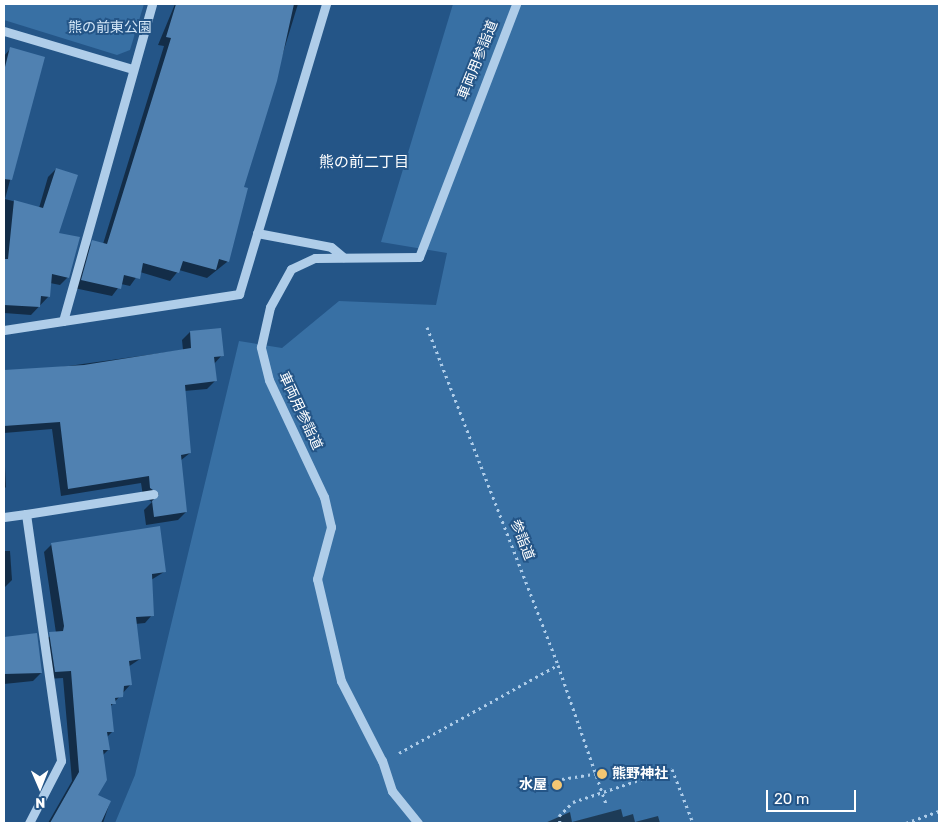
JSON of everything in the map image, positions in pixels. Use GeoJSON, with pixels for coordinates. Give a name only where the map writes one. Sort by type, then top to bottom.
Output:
{"type":"FeatureCollection","features":[{"type":"Feature","properties":{"kind":"street"},"geometry":{"type":"LineString","coordinates":[[63,321],[132,69],[152,4]]}},
{"type":"Feature","properties":{"kind":"street"},"geometry":{"type":"LineString","coordinates":[[4,330],[239,294],[326,4]]}},
{"type":"Feature","properties":{"kind":"street","name":"車両用参詣道"},"geometry":{"type":"LineString","coordinates":[[418,823],[392,791],[382,761],[341,681],[328,640],[317,579],[331,527],[324,497],[269,380],[261,347],[270,307],[291,269],[315,258],[420,257],[516,4]]}},
{"type":"Feature","properties":{"kind":"street"},"geometry":{"type":"LineString","coordinates":[[4,31],[132,69]]}},
{"type":"Feature","properties":{"kind":"street"},"geometry":{"type":"LineString","coordinates":[[258,233],[331,247],[343,257]]}},
{"type":"Feature","properties":{"kind":"street"},"geometry":{"type":"LineString","coordinates":[[4,517],[153,494]]}},
{"type":"Feature","properties":{"kind":"street"},"geometry":{"type":"LineString","coordinates":[[26,514],[61,761],[29,823]]}},
{"type":"Feature","properties":{"kind":"path","name":"参詣道"},"geometry":{"type":"LineString","coordinates":[[427,327],[558,665],[606,804]]}},
{"type":"Feature","properties":{"kind":"path"},"geometry":{"type":"LineString","coordinates":[[382,761],[429,740],[558,665]]}},
{"type":"Feature","properties":{"kind":"path"},"geometry":{"type":"LineString","coordinates":[[560,823],[559,816],[572,802],[600,789],[672,769],[693,823]]}},
{"type":"Feature","properties":{"kind":"path"},"geometry":{"type":"LineString","coordinates":[[562,779],[595,774]]}},
{"type":"Feature","properties":{"kind":"path"},"geometry":{"type":"LineString","coordinates":[[906,823],[939,811]]}},
{"type":"Feature","properties":{"kind":"green space","name":"熊の前東公園"},"geometry":{"type":"Polygon","coordinates":[[[4,4],[144,4],[130,50],[117,55],[4,20],[4,4]]]}},
{"type":"Feature","properties":{"kind":"green space"},"geometry":{"type":"Polygon","coordinates":[[[453,4],[939,4],[939,823],[115,823],[135,775],[239,341],[282,348],[339,301],[436,305],[447,253],[381,242],[453,4]]]}},
{"type":"Feature","properties":{"kind":"building"},"geometry":{"type":"Polygon","coordinates":[[[176,4],[294,4],[277,81],[244,187],[248,188],[229,262],[219,259],[216,270],[183,261],[179,273],[143,263],[140,279],[124,275],[121,289],[81,280],[92,240],[107,244],[171,38],[166,37],[176,4]]]}},
{"type":"Feature","properties":{"kind":"building"},"geometry":{"type":"Polygon","coordinates":[[[10,47],[45,57],[12,180],[4,179],[4,71],[10,47]]]}},
{"type":"Feature","properties":{"kind":"building"},"geometry":{"type":"Polygon","coordinates":[[[56,168],[78,175],[59,233],[80,237],[69,278],[52,274],[50,297],[41,296],[40,307],[4,305],[4,259],[8,259],[14,200],[43,208],[56,168]]]}},
{"type":"Feature","properties":{"kind":"building"},"geometry":{"type":"Polygon","coordinates":[[[221,328],[224,356],[214,357],[217,381],[185,385],[191,453],[181,455],[187,512],[154,517],[152,501],[159,494],[150,488],[149,476],[68,489],[60,422],[4,426],[4,370],[84,365],[191,348],[190,331],[221,328]]]}},
{"type":"Feature","properties":{"kind":"building"},"geometry":{"type":"Polygon","coordinates":[[[160,526],[166,572],[152,574],[154,616],[136,617],[141,659],[129,661],[132,685],[124,686],[123,697],[115,698],[116,704],[111,704],[114,732],[107,732],[110,750],[103,750],[107,780],[98,795],[111,801],[101,823],[50,823],[79,772],[71,671],[55,672],[49,632],[63,631],[64,626],[51,543],[160,526]]]}},
{"type":"Feature","properties":{"kind":"building"},"geometry":{"type":"Polygon","coordinates":[[[37,633],[42,673],[4,674],[4,637],[37,633]]]}},
{"type":"Feature","properties":{"kind":"place","name":"熊野神社"},"geometry":{"type":"Point","coordinates":[602,774]}},
{"type":"Feature","properties":{"kind":"place","name":"水屋"},"geometry":{"type":"Point","coordinates":[557,785]}},
{"type":"Feature","properties":{"kind":"district","name":"熊の前二丁目"},"geometry":{"type":"Point","coordinates":[364,163]}}]}
